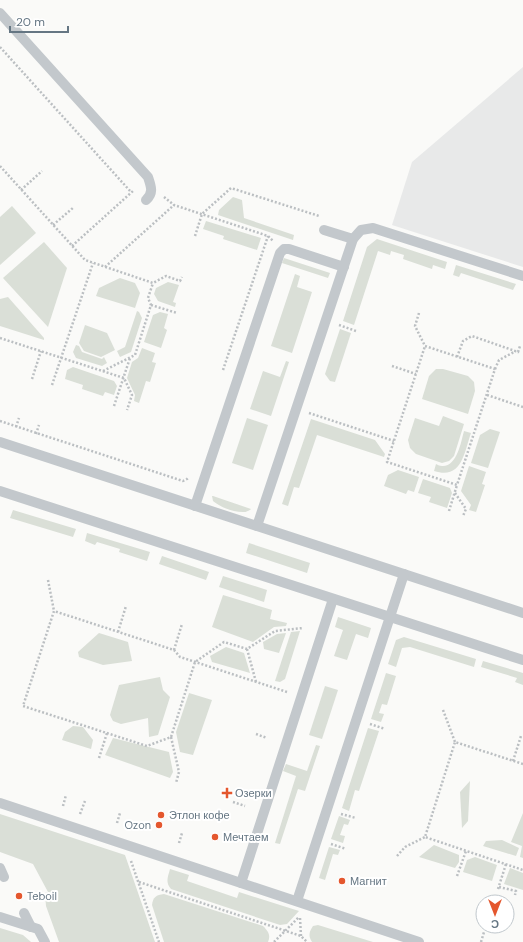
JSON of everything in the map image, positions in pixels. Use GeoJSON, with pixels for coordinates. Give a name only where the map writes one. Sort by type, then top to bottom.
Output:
{"type":"FeatureCollection","features":[{"type":"Feature","properties":{"kind":"lane"},"geometry":{"type":"LineString","coordinates":[[0,13],[148,178],[152,188],[150,197],[146,200]]}},
{"type":"Feature","properties":{"kind":"lane"},"geometry":{"type":"LineString","coordinates":[[257,526],[353,239],[361,230],[373,228],[523,276]]}},
{"type":"Feature","properties":{"kind":"lane"},"geometry":{"type":"LineString","coordinates":[[324,230],[353,239]]}},
{"type":"Feature","properties":{"kind":"lane"},"geometry":{"type":"LineString","coordinates":[[195,506],[280,253],[284,249],[289,249],[344,267]]}},
{"type":"Feature","properties":{"kind":"lane"},"geometry":{"type":"LineString","coordinates":[[0,442],[523,613]]}},
{"type":"Feature","properties":{"kind":"lane"},"geometry":{"type":"LineString","coordinates":[[0,491],[523,660]]}},
{"type":"Feature","properties":{"kind":"lane"},"geometry":{"type":"LineString","coordinates":[[297,901],[404,574]]}},
{"type":"Feature","properties":{"kind":"lane"},"geometry":{"type":"LineString","coordinates":[[240,883],[333,599]]}},
{"type":"Feature","properties":{"kind":"lane"},"geometry":{"type":"LineString","coordinates":[[0,803],[419,942]]}},
{"type":"Feature","properties":{"kind":"lane"},"geometry":{"type":"LineString","coordinates":[[24,913],[31,927]]}},
{"type":"Feature","properties":{"kind":"lane"},"geometry":{"type":"LineString","coordinates":[[0,917],[38,929],[45,942]]}},
{"type":"Feature","properties":{"kind":"path"},"geometry":{"type":"LineString","coordinates":[[0,47],[131,192]]}},
{"type":"Feature","properties":{"kind":"path"},"geometry":{"type":"LineString","coordinates":[[0,166],[85,260],[153,283]]}},
{"type":"Feature","properties":{"kind":"path"},"geometry":{"type":"LineString","coordinates":[[21,190],[42,171]]}},
{"type":"Feature","properties":{"kind":"path"},"geometry":{"type":"LineString","coordinates":[[72,246],[148,178]]}},
{"type":"Feature","properties":{"kind":"path"},"geometry":{"type":"LineString","coordinates":[[152,188],[174,205],[268,236],[284,249]]}},
{"type":"Feature","properties":{"kind":"path"},"geometry":{"type":"LineString","coordinates":[[195,236],[202,214],[231,188],[325,218]]}},
{"type":"Feature","properties":{"kind":"path"},"geometry":{"type":"LineString","coordinates":[[105,267],[174,205]]}},
{"type":"Feature","properties":{"kind":"path"},"geometry":{"type":"LineString","coordinates":[[53,225],[74,207]]}},
{"type":"Feature","properties":{"kind":"path"},"geometry":{"type":"LineString","coordinates":[[222,373],[268,236]]}},
{"type":"Feature","properties":{"kind":"path"},"geometry":{"type":"LineString","coordinates":[[52,385],[93,263]]}},
{"type":"Feature","properties":{"kind":"path"},"geometry":{"type":"LineString","coordinates":[[103,372],[135,355],[151,305],[148,298],[153,283],[166,276],[180,281],[182,277]]}},
{"type":"Feature","properties":{"kind":"path"},"geometry":{"type":"LineString","coordinates":[[151,305],[176,313]]}},
{"type":"Feature","properties":{"kind":"path"},"geometry":{"type":"LineString","coordinates":[[419,313],[415,326],[425,346],[387,462],[457,485]]}},
{"type":"Feature","properties":{"kind":"path"},"geometry":{"type":"LineString","coordinates":[[339,325],[356,331]]}},
{"type":"Feature","properties":{"kind":"path"},"geometry":{"type":"LineString","coordinates":[[457,357],[463,341],[472,336],[516,351]]}},
{"type":"Feature","properties":{"kind":"path"},"geometry":{"type":"LineString","coordinates":[[0,338],[124,378],[132,395],[127,410]]}},
{"type":"Feature","properties":{"kind":"path"},"geometry":{"type":"LineString","coordinates":[[425,346],[495,369]]}},
{"type":"Feature","properties":{"kind":"path"},"geometry":{"type":"LineString","coordinates":[[449,511],[495,369],[499,360],[516,351],[518,352],[520,346]]}},
{"type":"Feature","properties":{"kind":"path"},"geometry":{"type":"LineString","coordinates":[[32,379],[41,351]]}},
{"type":"Feature","properties":{"kind":"path"},"geometry":{"type":"LineString","coordinates":[[114,406],[130,358]]}},
{"type":"Feature","properties":{"kind":"path"},"geometry":{"type":"LineString","coordinates":[[392,366],[416,374]]}},
{"type":"Feature","properties":{"kind":"path"},"geometry":{"type":"LineString","coordinates":[[487,395],[523,407]]}},
{"type":"Feature","properties":{"kind":"path"},"geometry":{"type":"LineString","coordinates":[[309,413],[394,441]]}},
{"type":"Feature","properties":{"kind":"path"},"geometry":{"type":"LineString","coordinates":[[0,421],[183,481],[187,479],[189,473]]}},
{"type":"Feature","properties":{"kind":"path"},"geometry":{"type":"LineString","coordinates":[[455,493],[466,509],[463,516]]}},
{"type":"Feature","properties":{"kind":"path"},"geometry":{"type":"LineString","coordinates":[[48,580],[54,611],[23,706],[147,746],[171,737]]}},
{"type":"Feature","properties":{"kind":"path"},"geometry":{"type":"LineString","coordinates":[[118,632],[126,606]]}},
{"type":"Feature","properties":{"kind":"path"},"geometry":{"type":"LineString","coordinates":[[54,611],[174,650],[180,657],[301,696]]}},
{"type":"Feature","properties":{"kind":"path"},"geometry":{"type":"LineString","coordinates":[[174,650],[182,624]]}},
{"type":"Feature","properties":{"kind":"path"},"geometry":{"type":"LineString","coordinates":[[176,783],[179,772],[171,737],[195,662],[224,642],[248,649],[275,631],[303,628]]}},
{"type":"Feature","properties":{"kind":"path"},"geometry":{"type":"LineString","coordinates":[[248,649],[256,682]]}},
{"type":"Feature","properties":{"kind":"path"},"geometry":{"type":"LineString","coordinates":[[425,837],[455,742],[443,710]]}},
{"type":"Feature","properties":{"kind":"path"},"geometry":{"type":"LineString","coordinates":[[366,722],[385,729]]}},
{"type":"Feature","properties":{"kind":"path"},"geometry":{"type":"LineString","coordinates":[[99,758],[107,733]]}},
{"type":"Feature","properties":{"kind":"path"},"geometry":{"type":"LineString","coordinates":[[256,734],[267,738]]}},
{"type":"Feature","properties":{"kind":"path"},"geometry":{"type":"LineString","coordinates":[[513,761],[521,736]]}},
{"type":"Feature","properties":{"kind":"path"},"geometry":{"type":"LineString","coordinates":[[455,742],[523,764]]}},
{"type":"Feature","properties":{"kind":"path"},"geometry":{"type":"LineString","coordinates":[[63,806],[66,795]]}},
{"type":"Feature","properties":{"kind":"path"},"geometry":{"type":"LineString","coordinates":[[233,802],[245,806]]}},
{"type":"Feature","properties":{"kind":"path"},"geometry":{"type":"LineString","coordinates":[[337,812],[356,818]]}},
{"type":"Feature","properties":{"kind":"path"},"geometry":{"type":"LineString","coordinates":[[117,823],[120,813]]}},
{"type":"Feature","properties":{"kind":"path"},"geometry":{"type":"LineString","coordinates":[[179,843],[182,833]]}},
{"type":"Feature","properties":{"kind":"path"},"geometry":{"type":"LineString","coordinates":[[397,856],[404,847],[425,837],[523,870]]}},
{"type":"Feature","properties":{"kind":"path"},"geometry":{"type":"LineString","coordinates":[[327,843],[346,849]]}},
{"type":"Feature","properties":{"kind":"path"},"geometry":{"type":"LineString","coordinates":[[126,845],[159,942]]}},
{"type":"Feature","properties":{"kind":"path"},"geometry":{"type":"LineString","coordinates":[[457,876],[466,851]]}},
{"type":"Feature","properties":{"kind":"path"},"geometry":{"type":"LineString","coordinates":[[506,864],[498,888],[516,891],[515,895]]}},
{"type":"Feature","properties":{"kind":"path"},"geometry":{"type":"LineString","coordinates":[[139,882],[301,936],[307,942]]}},
{"type":"Feature","properties":{"kind":"path"},"geometry":{"type":"LineString","coordinates":[[274,942],[300,916],[301,936]]}},
{"type":"Feature","properties":{"kind":"shaded area"},"geometry":{"type":"Polygon","coordinates":[[[523,67],[523,267],[392,225],[412,162],[523,67]]]}},
{"type":"Feature","properties":{"kind":"shaded area"},"geometry":{"type":"Polygon","coordinates":[[[233,197],[242,200],[244,218],[294,235],[293,240],[218,215],[219,210],[233,197]]]}},
{"type":"Feature","properties":{"kind":"shaded area"},"geometry":{"type":"Polygon","coordinates":[[[12,206],[36,233],[0,265],[0,217],[12,206]]]}},
{"type":"Feature","properties":{"kind":"shaded area"},"geometry":{"type":"Polygon","coordinates":[[[206,221],[261,238],[257,250],[223,239],[224,236],[203,229],[206,221]]]}},
{"type":"Feature","properties":{"kind":"shaded area"},"geometry":{"type":"Polygon","coordinates":[[[377,239],[447,262],[445,269],[433,265],[432,269],[403,259],[404,255],[391,251],[390,255],[378,251],[354,325],[343,321],[367,247],[377,239]]]}},
{"type":"Feature","properties":{"kind":"shaded area"},"geometry":{"type":"Polygon","coordinates":[[[44,242],[67,268],[48,327],[3,278],[44,242]]]}},
{"type":"Feature","properties":{"kind":"shaded area"},"geometry":{"type":"Polygon","coordinates":[[[284,258],[330,273],[328,278],[282,263],[284,258]]]}},
{"type":"Feature","properties":{"kind":"shaded area"},"geometry":{"type":"Polygon","coordinates":[[[456,265],[516,284],[513,290],[461,273],[459,277],[453,275],[456,265]]]}},
{"type":"Feature","properties":{"kind":"shaded area"},"geometry":{"type":"Polygon","coordinates":[[[295,274],[300,276],[297,287],[312,292],[292,353],[271,346],[295,274]]]}},
{"type":"Feature","properties":{"kind":"shaded area"},"geometry":{"type":"Polygon","coordinates":[[[120,278],[135,283],[140,293],[135,308],[96,296],[99,288],[120,278]]]}},
{"type":"Feature","properties":{"kind":"shaded area"},"geometry":{"type":"Polygon","coordinates":[[[168,282],[179,285],[173,302],[176,303],[175,307],[158,301],[154,294],[156,288],[168,282]]]}},
{"type":"Feature","properties":{"kind":"shaded area"},"geometry":{"type":"Polygon","coordinates":[[[8,297],[44,338],[44,340],[0,326],[0,299],[8,297]]]}},
{"type":"Feature","properties":{"kind":"shaded area"},"geometry":{"type":"Polygon","coordinates":[[[137,311],[142,318],[131,352],[120,357],[117,351],[125,347],[137,311]]]}},
{"type":"Feature","properties":{"kind":"shaded area"},"geometry":{"type":"Polygon","coordinates":[[[160,312],[168,314],[164,328],[167,330],[161,348],[144,342],[153,315],[160,312]]]}},
{"type":"Feature","properties":{"kind":"shaded area"},"geometry":{"type":"Polygon","coordinates":[[[85,325],[107,333],[115,350],[101,357],[84,351],[79,343],[85,325]]]}},
{"type":"Feature","properties":{"kind":"shaded area"},"geometry":{"type":"Polygon","coordinates":[[[340,329],[351,333],[335,382],[330,381],[325,374],[340,329]]]}},
{"type":"Feature","properties":{"kind":"shaded area"},"geometry":{"type":"Polygon","coordinates":[[[76,345],[79,346],[82,352],[102,359],[104,357],[107,363],[102,366],[76,358],[73,352],[76,345]]]}},
{"type":"Feature","properties":{"kind":"shaded area"},"geometry":{"type":"Polygon","coordinates":[[[142,348],[155,353],[152,362],[156,363],[150,382],[146,381],[139,403],[134,401],[135,395],[127,378],[132,362],[138,358],[142,348]]]}},
{"type":"Feature","properties":{"kind":"shaded area"},"geometry":{"type":"Polygon","coordinates":[[[286,361],[289,362],[271,416],[250,409],[263,371],[280,377],[286,361]]]}},
{"type":"Feature","properties":{"kind":"shaded area"},"geometry":{"type":"Polygon","coordinates":[[[73,367],[114,381],[117,386],[114,395],[105,392],[103,396],[82,389],[83,385],[65,379],[67,370],[73,367]]]}},
{"type":"Feature","properties":{"kind":"shaded area"},"geometry":{"type":"Polygon","coordinates":[[[436,369],[443,369],[468,376],[474,382],[475,391],[468,414],[422,399],[429,376],[436,369]]]}},
{"type":"Feature","properties":{"kind":"shaded area"},"geometry":{"type":"Polygon","coordinates":[[[443,416],[464,424],[454,456],[449,461],[442,463],[416,454],[410,448],[408,440],[415,418],[439,426],[443,416]]]}},
{"type":"Feature","properties":{"kind":"shaded area"},"geometry":{"type":"Polygon","coordinates":[[[247,418],[268,425],[253,470],[232,463],[247,418]]]}},
{"type":"Feature","properties":{"kind":"shaded area"},"geometry":{"type":"Polygon","coordinates":[[[311,419],[375,440],[385,454],[384,457],[317,435],[299,488],[294,487],[288,506],[282,504],[311,419]]]}},
{"type":"Feature","properties":{"kind":"shaded area"},"geometry":{"type":"Polygon","coordinates":[[[490,429],[500,432],[488,468],[471,463],[480,435],[490,429]]]}},
{"type":"Feature","properties":{"kind":"shaded area"},"geometry":{"type":"Polygon","coordinates":[[[464,431],[471,433],[464,456],[460,463],[451,472],[443,473],[434,471],[436,464],[441,466],[447,465],[455,458],[460,447],[464,431]]]}},
{"type":"Feature","properties":{"kind":"shaded area"},"geometry":{"type":"Polygon","coordinates":[[[469,466],[486,472],[482,484],[485,485],[476,512],[469,510],[471,505],[461,491],[469,466]]]}},
{"type":"Feature","properties":{"kind":"shaded area"},"geometry":{"type":"Polygon","coordinates":[[[398,470],[419,477],[414,492],[408,490],[406,494],[384,486],[388,475],[398,470]]]}},
{"type":"Feature","properties":{"kind":"shaded area"},"geometry":{"type":"Polygon","coordinates":[[[423,479],[450,488],[452,493],[447,508],[429,502],[431,497],[418,493],[423,479]]]}},
{"type":"Feature","properties":{"kind":"shaded area"},"geometry":{"type":"Polygon","coordinates":[[[212,496],[251,509],[246,512],[237,512],[228,509],[213,501],[212,496]]]}},
{"type":"Feature","properties":{"kind":"shaded area"},"geometry":{"type":"Polygon","coordinates":[[[13,510],[76,529],[73,537],[10,518],[13,510]]]}},
{"type":"Feature","properties":{"kind":"shaded area"},"geometry":{"type":"Polygon","coordinates":[[[87,533],[150,552],[147,561],[119,552],[120,549],[97,542],[95,545],[85,541],[87,533]]]}},
{"type":"Feature","properties":{"kind":"shaded area"},"geometry":{"type":"Polygon","coordinates":[[[249,543],[310,563],[307,573],[246,553],[249,543]]]}},
{"type":"Feature","properties":{"kind":"shaded area"},"geometry":{"type":"Polygon","coordinates":[[[162,556],[209,572],[206,580],[159,564],[162,556]]]}},
{"type":"Feature","properties":{"kind":"shaded area"},"geometry":{"type":"Polygon","coordinates":[[[223,576],[267,590],[264,602],[219,587],[223,576]]]}},
{"type":"Feature","properties":{"kind":"shaded area"},"geometry":{"type":"Polygon","coordinates":[[[223,595],[272,610],[270,619],[287,623],[286,626],[274,627],[253,642],[212,627],[223,595]]]}},
{"type":"Feature","properties":{"kind":"shaded area"},"geometry":{"type":"Polygon","coordinates":[[[338,617],[371,628],[368,638],[356,634],[347,660],[334,656],[343,630],[335,627],[338,617]]]}},
{"type":"Feature","properties":{"kind":"shaded area"},"geometry":{"type":"Polygon","coordinates":[[[300,631],[285,679],[280,682],[275,681],[291,632],[300,631]]]}},
{"type":"Feature","properties":{"kind":"shaded area"},"geometry":{"type":"Polygon","coordinates":[[[99,633],[128,642],[132,661],[103,665],[79,657],[78,652],[99,633]]]}},
{"type":"Feature","properties":{"kind":"shaded area"},"geometry":{"type":"Polygon","coordinates":[[[286,633],[279,653],[264,649],[263,642],[277,634],[286,633]]]}},
{"type":"Feature","properties":{"kind":"shaded area"},"geometry":{"type":"Polygon","coordinates":[[[404,637],[476,659],[474,667],[410,647],[402,648],[396,667],[388,664],[396,640],[404,637]]]}},
{"type":"Feature","properties":{"kind":"shaded area"},"geometry":{"type":"Polygon","coordinates":[[[226,647],[244,653],[250,673],[212,662],[210,656],[226,647]]]}},
{"type":"Feature","properties":{"kind":"shaded area"},"geometry":{"type":"Polygon","coordinates":[[[483,661],[523,673],[523,685],[515,682],[517,678],[481,667],[483,661]]]}},
{"type":"Feature","properties":{"kind":"shaded area"},"geometry":{"type":"Polygon","coordinates":[[[386,673],[396,676],[387,705],[382,704],[379,713],[384,714],[381,722],[371,719],[386,673]]]}},
{"type":"Feature","properties":{"kind":"shaded area"},"geometry":{"type":"Polygon","coordinates":[[[160,677],[163,690],[170,697],[158,735],[149,737],[148,718],[121,724],[113,721],[110,715],[119,685],[160,677]]]}},
{"type":"Feature","properties":{"kind":"shaded area"},"geometry":{"type":"Polygon","coordinates":[[[325,686],[338,690],[322,739],[309,735],[325,686]]]}},
{"type":"Feature","properties":{"kind":"shaded area"},"geometry":{"type":"Polygon","coordinates":[[[189,693],[212,700],[193,755],[180,752],[176,732],[189,693]]]}},
{"type":"Feature","properties":{"kind":"shaded area"},"geometry":{"type":"Polygon","coordinates":[[[73,726],[83,727],[93,740],[91,749],[62,740],[65,732],[73,726]]]}},
{"type":"Feature","properties":{"kind":"shaded area"},"geometry":{"type":"Polygon","coordinates":[[[368,728],[379,731],[359,791],[355,790],[349,811],[342,808],[368,728]]]}},
{"type":"Feature","properties":{"kind":"shaded area"},"geometry":{"type":"Polygon","coordinates":[[[113,738],[169,752],[173,772],[170,778],[105,755],[113,738]]]}},
{"type":"Feature","properties":{"kind":"shaded area"},"geometry":{"type":"Polygon","coordinates":[[[316,745],[320,746],[305,791],[298,789],[280,844],[275,843],[296,776],[283,771],[286,764],[307,771],[316,745]]]}},
{"type":"Feature","properties":{"kind":"shaded area"},"geometry":{"type":"Polygon","coordinates":[[[470,781],[468,821],[462,828],[460,792],[470,781]]]}},
{"type":"Feature","properties":{"kind":"shaded area"},"geometry":{"type":"Polygon","coordinates":[[[523,813],[523,858],[520,857],[522,846],[511,842],[523,813]]]}},
{"type":"Feature","properties":{"kind":"shaded area"},"geometry":{"type":"Polygon","coordinates":[[[0,814],[125,855],[155,942],[59,942],[46,906],[45,893],[48,892],[33,864],[0,852],[0,814]]]}},
{"type":"Feature","properties":{"kind":"shaded area"},"geometry":{"type":"Polygon","coordinates":[[[339,816],[350,820],[348,825],[344,824],[340,835],[345,836],[343,843],[331,839],[339,816]]]}},
{"type":"Feature","properties":{"kind":"shaded area"},"geometry":{"type":"Polygon","coordinates":[[[502,840],[519,848],[516,856],[483,846],[486,841],[502,840]]]}},
{"type":"Feature","properties":{"kind":"shaded area"},"geometry":{"type":"Polygon","coordinates":[[[434,845],[459,855],[459,862],[455,868],[419,857],[434,845]]]}},
{"type":"Feature","properties":{"kind":"shaded area"},"geometry":{"type":"Polygon","coordinates":[[[329,847],[340,850],[338,855],[333,854],[325,880],[319,878],[329,847]]]}},
{"type":"Feature","properties":{"kind":"shaded area"},"geometry":{"type":"Polygon","coordinates":[[[475,857],[497,865],[492,881],[463,872],[467,860],[475,857]]]}},
{"type":"Feature","properties":{"kind":"shaded area"},"geometry":{"type":"Polygon","coordinates":[[[510,868],[523,873],[523,890],[504,884],[510,868]]]}},
{"type":"Feature","properties":{"kind":"shaded area"},"geometry":{"type":"Polygon","coordinates":[[[170,869],[189,875],[187,881],[237,898],[239,892],[299,911],[287,924],[280,925],[171,889],[168,882],[170,869]]]}},
{"type":"Feature","properties":{"kind":"shaded area"},"geometry":{"type":"Polygon","coordinates":[[[164,894],[263,926],[268,933],[268,942],[164,942],[152,905],[155,897],[164,894]]]}},
{"type":"Feature","properties":{"kind":"shaded area"},"geometry":{"type":"Polygon","coordinates":[[[318,925],[373,942],[312,942],[310,932],[313,926],[318,925]]]}},
{"type":"Feature","properties":{"kind":"shaded area"},"geometry":{"type":"Polygon","coordinates":[[[0,928],[23,935],[31,942],[0,942],[0,928]]]}},
{"type":"Feature","properties":{"kind":"place","name":"Озерки"},"geometry":{"type":"Point","coordinates":[227,793]}},
{"type":"Feature","properties":{"kind":"place","name":"Этлон кофе"},"geometry":{"type":"Point","coordinates":[161,815]}},
{"type":"Feature","properties":{"kind":"place","name":"Ozon"},"geometry":{"type":"Point","coordinates":[159,825]}},
{"type":"Feature","properties":{"kind":"place","name":"Мечтаем"},"geometry":{"type":"Point","coordinates":[215,837]}},
{"type":"Feature","properties":{"kind":"place","name":"Магнит"},"geometry":{"type":"Point","coordinates":[342,881]}},
{"type":"Feature","properties":{"kind":"place","name":"Teboil"},"geometry":{"type":"Point","coordinates":[19,896]}}]}
